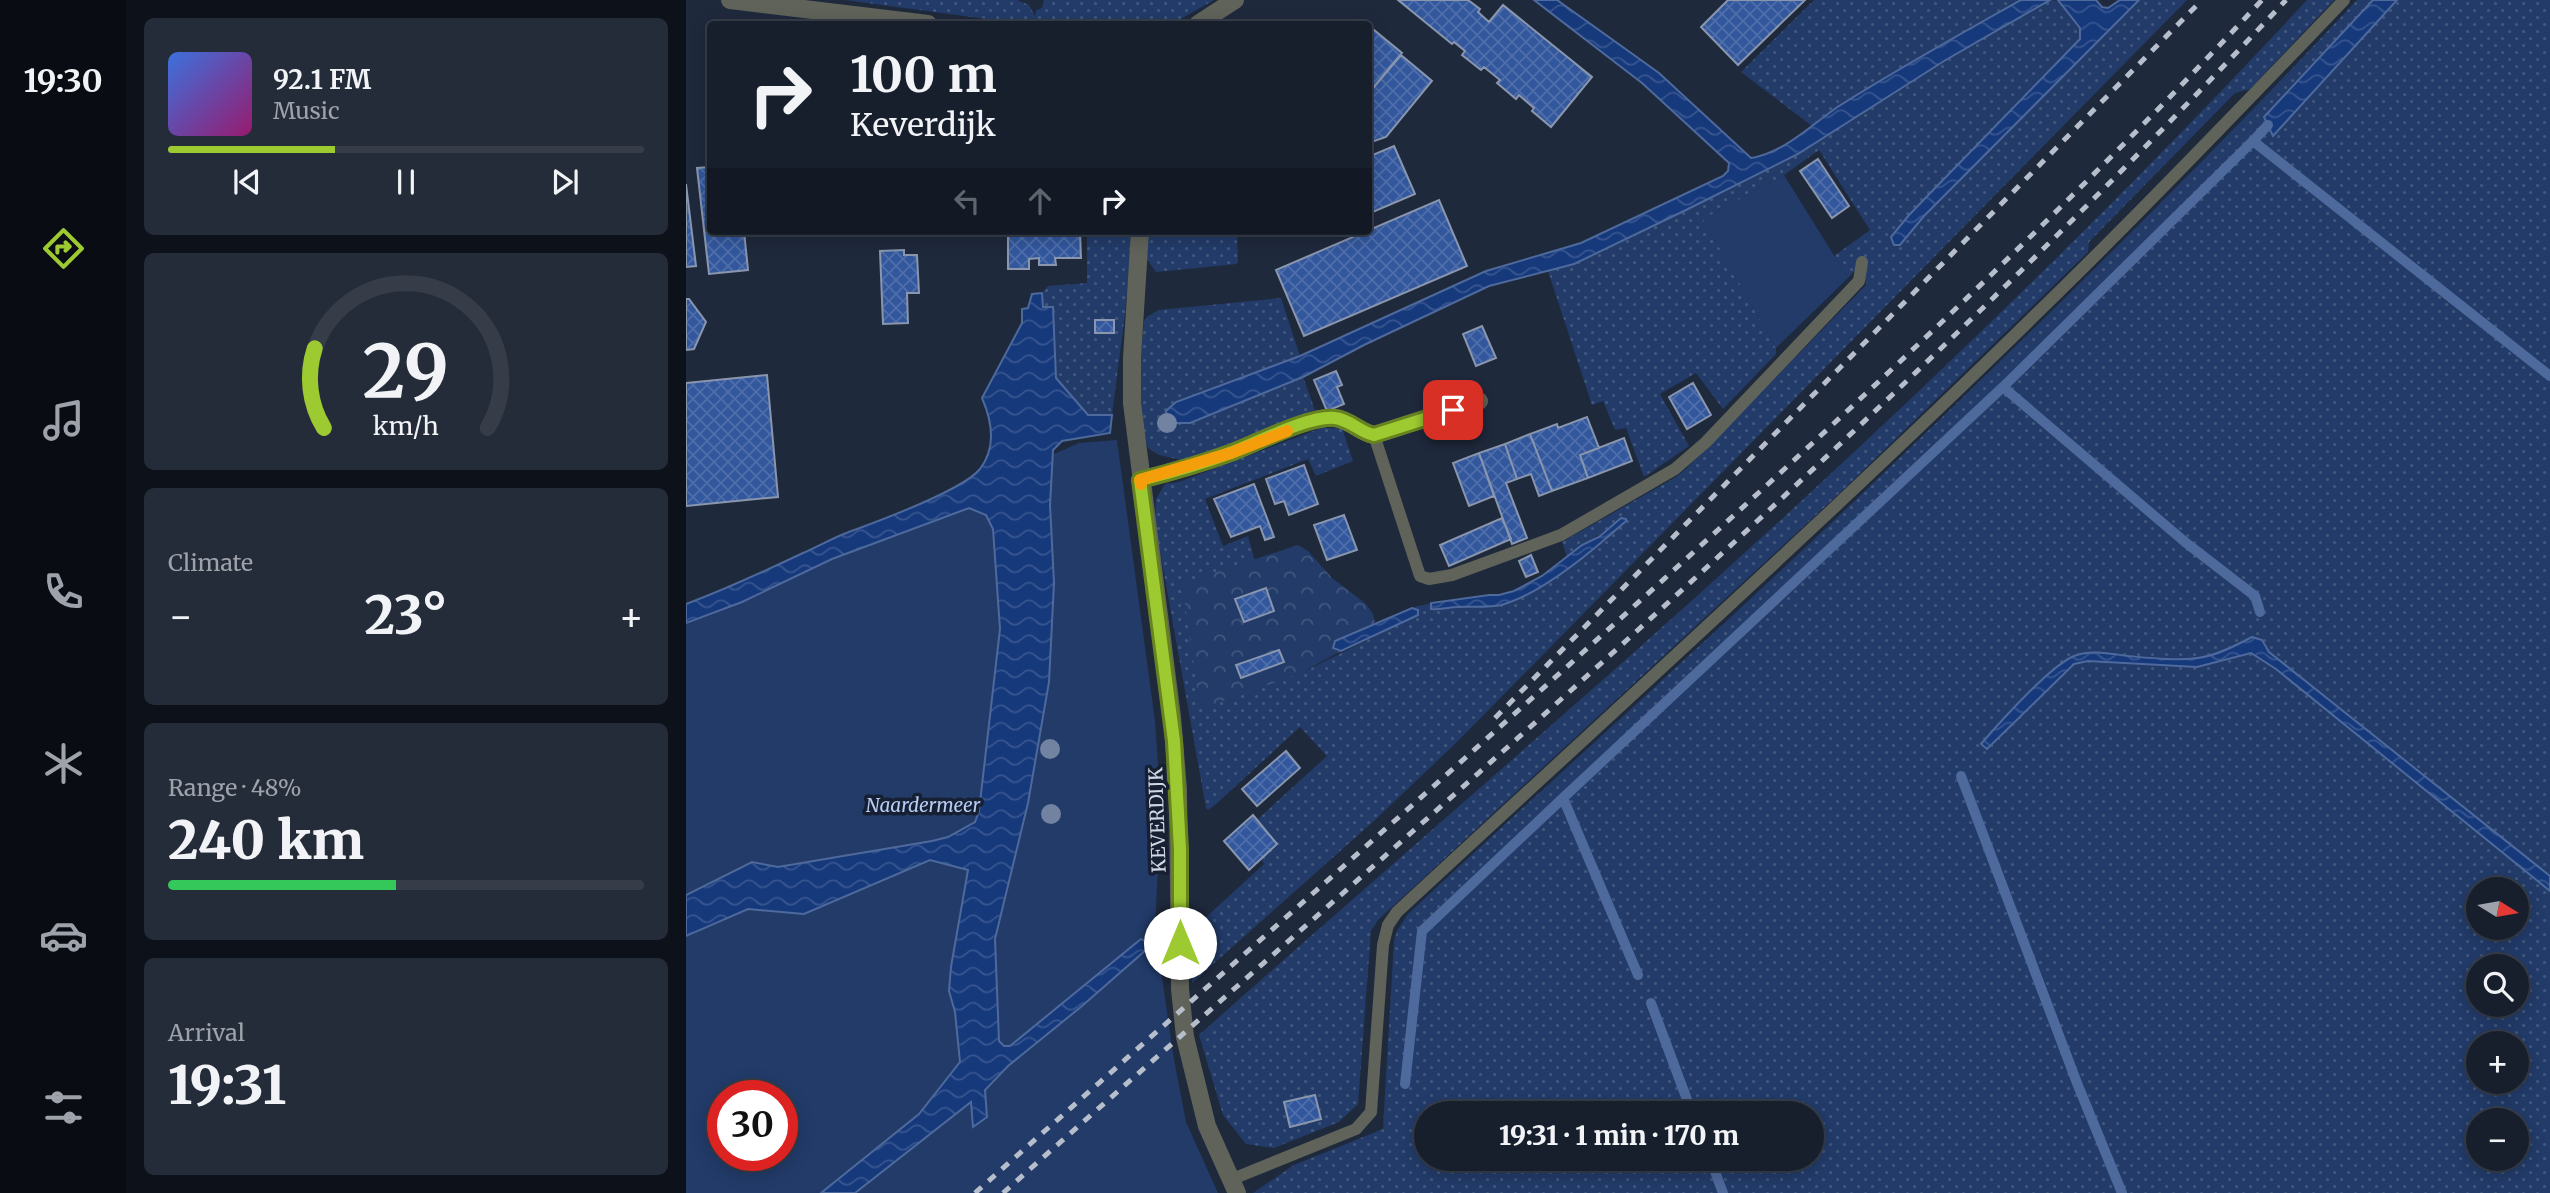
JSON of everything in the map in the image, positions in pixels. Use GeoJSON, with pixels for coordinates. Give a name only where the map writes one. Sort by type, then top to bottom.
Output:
{"type":"FeatureCollection","features":[{"type":"Feature","properties":{"kind":"street"},"geometry":{"type":"LineString","coordinates":[[730,0],[903,21]]}},
{"type":"Feature","properties":{"kind":"street"},"geometry":{"type":"LineString","coordinates":[[1203,21],[1235,0]]}},
{"type":"Feature","properties":{"kind":"street","name":"KEVERDIJK"},"geometry":{"type":"LineString","coordinates":[[1140,235],[1132,403],[1174,741],[1180,849],[1180,989],[1185,1037],[1207,1126],[1234,1187]]}},
{"type":"Feature","properties":{"kind":"street"},"geometry":{"type":"LineString","coordinates":[[1140,480],[1231,453],[1310,421],[1333,418],[1350,421],[1364,433],[1374,435],[1479,401]]}},
{"type":"Feature","properties":{"kind":"lane"},"geometry":{"type":"LineString","coordinates":[[1234,1187],[1356,1129],[1371,1112],[1383,945],[1388,925],[1397,912],[1977,371],[2217,134],[2344,0]]}},
{"type":"Feature","properties":{"kind":"lane"},"geometry":{"type":"LineString","coordinates":[[1374,435],[1420,576],[1429,579],[1452,575],[1561,535],[1675,469],[1706,442],[1859,281],[1862,262]]}},
{"type":"Feature","properties":{"kind":"green space"},"geometry":{"type":"Polygon","coordinates":[[[845,0],[1017,0],[1029,5],[1035,16],[1036,10],[1042,8],[1044,0],[1214,0],[1177,21],[1002,21],[845,0]]]}},
{"type":"Feature","properties":{"kind":"green space"},"geometry":{"type":"Polygon","coordinates":[[[1814,0],[2021,0],[1837,108],[1812,126],[1741,72],[1814,0]]]}},
{"type":"Feature","properties":{"kind":"green space"},"geometry":{"type":"Polygon","coordinates":[[[2049,0],[2060,1],[2080,28],[2080,39],[1909,215],[1891,237],[1900,245],[1924,216],[2139,0],[2187,0],[1457,742],[1375,820],[1192,983],[1191,931],[1264,864],[1261,859],[1277,844],[1257,820],[1327,756],[1300,727],[1215,805],[1208,810],[1206,808],[1155,523],[1156,499],[1165,484],[1179,482],[1321,428],[1342,428],[1353,461],[1316,476],[1308,459],[1205,499],[1223,546],[1248,536],[1255,561],[1182,584],[1299,674],[1418,615],[1418,610],[1412,608],[1431,603],[1430,606],[1436,609],[1493,606],[1530,592],[1588,555],[1626,519],[1621,518],[1567,557],[1562,542],[1676,477],[1687,468],[1867,284],[1857,268],[1848,278],[1834,256],[1870,230],[1819,150],[1784,175],[1704,219],[1776,348],[1776,354],[1723,409],[1696,373],[1660,394],[1689,446],[1644,477],[1626,428],[1615,430],[1603,401],[1592,405],[1548,271],[1574,264],[1688,209],[2049,0]]]}},
{"type":"Feature","properties":{"kind":"green space"},"geometry":{"type":"Polygon","coordinates":[[[2307,0],[2334,0],[2250,89],[2235,93],[2089,242],[2088,252],[1844,489],[1378,920],[1371,931],[1358,1104],[1339,1122],[1274,1148],[1246,1144],[1223,1115],[1199,1035],[1635,651],[1854,452],[2085,230],[2307,0]]]}},
{"type":"Feature","properties":{"kind":"green space"},"geometry":{"type":"Polygon","coordinates":[[[2357,0],[2373,0],[2264,116],[2272,135],[2383,0],[2550,0],[2550,876],[2269,652],[2262,640],[2253,637],[2205,657],[2190,659],[2094,652],[2075,655],[2039,682],[1982,744],[1988,749],[2074,664],[2087,661],[2197,667],[2251,653],[2276,669],[2550,891],[2550,1193],[1253,1193],[1294,1165],[1383,1129],[1394,941],[1407,915],[1876,480],[2086,278],[2357,0]]]}},
{"type":"Feature","properties":{"kind":"green space"},"geometry":{"type":"Polygon","coordinates":[[[1784,175],[1848,278],[1776,348],[1703,219],[1784,175]]]}},
{"type":"Feature","properties":{"kind":"green space"},"geometry":{"type":"Polygon","coordinates":[[[1087,235],[1132,235],[1112,415],[1088,415],[1056,378],[1053,308],[1043,307],[1042,293],[1048,286],[1087,283],[1087,235]]]}},
{"type":"Feature","properties":{"kind":"green space"},"geometry":{"type":"Polygon","coordinates":[[[1146,235],[1237,235],[1237,264],[1156,272],[1145,257],[1146,235]]]}},
{"type":"Feature","properties":{"kind":"green space"},"geometry":{"type":"Polygon","coordinates":[[[1281,298],[1300,356],[1176,402],[1190,423],[1303,377],[1315,410],[1181,460],[1159,455],[1148,448],[1140,385],[1144,321],[1148,316],[1159,310],[1281,298]]]}},
{"type":"Feature","properties":{"kind":"green space","name":"Naardermeer"},"geometry":{"type":"Polygon","coordinates":[[[1117,440],[1155,721],[1161,805],[1155,928],[1173,1054],[1186,1122],[1218,1193],[686,1193],[686,617],[1079,443],[1117,440]]]}},
{"type":"Feature","properties":{"kind":"green space"},"geometry":{"type":"Polygon","coordinates":[[[1298,545],[1308,551],[1332,578],[1366,604],[1375,623],[1335,641],[1336,651],[1341,651],[1299,674],[1200,709],[1182,583],[1298,545]]]}},
{"type":"Feature","properties":{"kind":"water"},"geometry":{"type":"Polygon","coordinates":[[[1534,0],[1557,0],[1659,73],[1751,158],[1786,144],[1861,92],[2021,0],[2050,0],[1944,61],[1798,154],[1574,264],[1489,286],[1303,377],[1190,423],[1171,423],[1167,420],[1166,411],[1176,402],[1300,356],[1486,271],[1581,243],[1723,176],[1728,171],[1729,163],[1642,83],[1534,0]]]}},
{"type":"Feature","properties":{"kind":"water"},"geometry":{"type":"Polygon","coordinates":[[[2058,0],[2096,0],[2102,7],[2108,8],[2120,0],[2139,0],[1924,216],[1900,245],[1894,245],[1891,237],[1909,215],[2080,39],[2080,28],[2058,0]]]}},
{"type":"Feature","properties":{"kind":"water"},"geometry":{"type":"Polygon","coordinates":[[[2373,0],[2397,0],[2273,136],[2264,117],[2373,0]]]}},
{"type":"Feature","properties":{"kind":"water"},"geometry":{"type":"Polygon","coordinates":[[[1042,293],[1043,307],[1053,307],[1056,378],[1088,415],[1112,415],[1110,433],[1062,441],[1053,450],[1050,505],[1054,583],[1049,682],[1028,803],[995,939],[999,1041],[1004,1046],[1010,1046],[1141,939],[1147,942],[1147,949],[1008,1066],[985,1090],[987,1117],[973,1127],[971,1102],[855,1193],[821,1193],[919,1114],[960,1062],[955,1012],[949,991],[968,870],[930,860],[804,914],[748,909],[686,936],[686,895],[752,862],[778,867],[932,841],[948,837],[975,822],[979,811],[1000,629],[993,529],[986,515],[969,508],[832,559],[742,602],[686,623],[686,604],[745,580],[843,534],[922,503],[971,477],[985,461],[991,443],[990,425],[982,398],[1022,323],[1022,309],[1028,308],[1032,294],[1042,293]]]}},
{"type":"Feature","properties":{"kind":"water"},"geometry":{"type":"Polygon","coordinates":[[[1621,518],[1626,521],[1584,557],[1550,581],[1516,600],[1496,606],[1431,609],[1431,603],[1514,591],[1542,576],[1582,545],[1599,537],[1621,518]]]}},
{"type":"Feature","properties":{"kind":"water"},"geometry":{"type":"Polygon","coordinates":[[[1412,608],[1418,610],[1418,615],[1341,651],[1333,648],[1335,641],[1412,608]]]}},
{"type":"Feature","properties":{"kind":"water"},"geometry":{"type":"Polygon","coordinates":[[[2252,637],[2262,640],[2269,652],[2550,876],[2550,891],[2276,669],[2251,653],[2197,667],[2088,661],[2074,664],[1987,749],[1981,744],[2039,682],[2074,656],[2094,652],[2163,659],[2198,658],[2219,653],[2252,637]]]}},
{"type":"Feature","properties":{"kind":"building"},"geometry":{"type":"Polygon","coordinates":[[[1398,0],[1468,0],[1480,9],[1478,12],[1489,22],[1503,5],[1592,77],[1551,127],[1532,111],[1534,108],[1519,95],[1516,99],[1497,83],[1500,80],[1484,67],[1481,70],[1462,55],[1465,51],[1454,42],[1452,44],[1398,0]]]}},
{"type":"Feature","properties":{"kind":"building"},"geometry":{"type":"Polygon","coordinates":[[[1728,0],[1805,0],[1738,65],[1701,27],[1728,0]]]}},
{"type":"Feature","properties":{"kind":"building"},"geometry":{"type":"Polygon","coordinates":[[[1372,28],[1402,53],[1372,89],[1372,28]]]}},
{"type":"Feature","properties":{"kind":"building"},"geometry":{"type":"Polygon","coordinates":[[[1401,55],[1432,81],[1386,137],[1372,142],[1372,89],[1401,55]]]}},
{"type":"Feature","properties":{"kind":"building"},"geometry":{"type":"Polygon","coordinates":[[[1394,146],[1415,194],[1372,212],[1372,155],[1394,146]]]}},
{"type":"Feature","properties":{"kind":"building"},"geometry":{"type":"Polygon","coordinates":[[[1818,159],[1849,206],[1832,218],[1800,171],[1818,159]]]}},
{"type":"Feature","properties":{"kind":"building"},"geometry":{"type":"Polygon","coordinates":[[[707,167],[707,235],[744,235],[748,270],[709,274],[697,168],[707,167]]]}},
{"type":"Feature","properties":{"kind":"building"},"geometry":{"type":"Polygon","coordinates":[[[686,184],[696,266],[686,267],[686,184]]]}},
{"type":"Feature","properties":{"kind":"building"},"geometry":{"type":"Polygon","coordinates":[[[1439,200],[1467,266],[1304,336],[1276,270],[1358,235],[1372,235],[1372,229],[1439,200]]]}},
{"type":"Feature","properties":{"kind":"building"},"geometry":{"type":"Polygon","coordinates":[[[1008,235],[1080,235],[1081,258],[1055,258],[1056,265],[1039,265],[1039,258],[1029,259],[1029,269],[1008,269],[1008,235]]]}},
{"type":"Feature","properties":{"kind":"building"},"geometry":{"type":"Polygon","coordinates":[[[904,250],[904,255],[917,255],[919,293],[907,293],[908,323],[883,324],[880,251],[904,250]]]}},
{"type":"Feature","properties":{"kind":"building"},"geometry":{"type":"Polygon","coordinates":[[[686,299],[689,299],[706,322],[694,349],[686,350],[686,299]]]}},
{"type":"Feature","properties":{"kind":"building"},"geometry":{"type":"Polygon","coordinates":[[[1095,320],[1114,320],[1114,333],[1095,333],[1095,320]]]}},
{"type":"Feature","properties":{"kind":"building"},"geometry":{"type":"Polygon","coordinates":[[[1482,326],[1496,358],[1476,366],[1463,334],[1482,326]]]}},
{"type":"Feature","properties":{"kind":"building"},"geometry":{"type":"Polygon","coordinates":[[[1336,371],[1342,385],[1337,387],[1344,404],[1327,411],[1314,380],[1336,371]]]}},
{"type":"Feature","properties":{"kind":"building"},"geometry":{"type":"Polygon","coordinates":[[[767,375],[778,497],[686,506],[686,383],[767,375]]]}},
{"type":"Feature","properties":{"kind":"building"},"geometry":{"type":"Polygon","coordinates":[[[1693,383],[1711,415],[1687,429],[1669,397],[1693,383]]]}},
{"type":"Feature","properties":{"kind":"building"},"geometry":{"type":"Polygon","coordinates":[[[1587,417],[1599,448],[1580,455],[1588,478],[1552,491],[1530,434],[1557,424],[1558,428],[1587,417]]]}},
{"type":"Feature","properties":{"kind":"building"},"geometry":{"type":"Polygon","coordinates":[[[1530,434],[1552,491],[1539,496],[1531,474],[1517,479],[1505,444],[1530,434]]]}},
{"type":"Feature","properties":{"kind":"building"},"geometry":{"type":"Polygon","coordinates":[[[1624,438],[1632,461],[1588,478],[1580,455],[1624,438]]]}},
{"type":"Feature","properties":{"kind":"building"},"geometry":{"type":"Polygon","coordinates":[[[1505,444],[1517,479],[1506,483],[1527,538],[1512,544],[1479,453],[1505,444]]]}},
{"type":"Feature","properties":{"kind":"building"},"geometry":{"type":"Polygon","coordinates":[[[1479,453],[1494,496],[1469,506],[1453,463],[1479,453]]]}},
{"type":"Feature","properties":{"kind":"building"},"geometry":{"type":"Polygon","coordinates":[[[1304,465],[1318,504],[1289,515],[1284,501],[1275,504],[1266,479],[1304,465]]]}},
{"type":"Feature","properties":{"kind":"building"},"geometry":{"type":"Polygon","coordinates":[[[1254,484],[1274,537],[1265,540],[1260,526],[1231,537],[1214,499],[1254,484]]]}},
{"type":"Feature","properties":{"kind":"building"},"geometry":{"type":"Polygon","coordinates":[[[1344,515],[1357,550],[1327,560],[1314,525],[1344,515]]]}},
{"type":"Feature","properties":{"kind":"building"},"geometry":{"type":"Polygon","coordinates":[[[1502,518],[1511,539],[1449,566],[1440,545],[1502,518]]]}},
{"type":"Feature","properties":{"kind":"building"},"geometry":{"type":"Polygon","coordinates":[[[1531,555],[1538,572],[1526,577],[1519,561],[1531,555]]]}},
{"type":"Feature","properties":{"kind":"building"},"geometry":{"type":"Polygon","coordinates":[[[1266,588],[1274,611],[1244,622],[1235,599],[1266,588]]]}},
{"type":"Feature","properties":{"kind":"building"},"geometry":{"type":"Polygon","coordinates":[[[1279,650],[1284,662],[1241,678],[1236,665],[1279,650]]]}},
{"type":"Feature","properties":{"kind":"building"},"geometry":{"type":"Polygon","coordinates":[[[1286,751],[1300,768],[1257,806],[1242,789],[1286,751]]]}},
{"type":"Feature","properties":{"kind":"building"},"geometry":{"type":"Polygon","coordinates":[[[1253,815],[1277,844],[1249,870],[1224,841],[1253,815]]]}},
{"type":"Feature","properties":{"kind":"building"},"geometry":{"type":"Polygon","coordinates":[[[1315,1095],[1321,1119],[1290,1127],[1284,1102],[1315,1095]]]}},
{"type":"Feature","properties":{"kind":"waterway"},"geometry":{"type":"LineString","coordinates":[[2253,141],[2268,125]]}},
{"type":"Feature","properties":{"kind":"waterway"},"geometry":{"type":"LineString","coordinates":[[1563,798],[2003,387],[2253,141],[2550,376]]}},
{"type":"Feature","properties":{"kind":"waterway"},"geometry":{"type":"LineString","coordinates":[[2003,387],[2185,542],[2255,596],[2260,612]]}},
{"type":"Feature","properties":{"kind":"waterway"},"geometry":{"type":"LineString","coordinates":[[1961,776],[2077,1083],[2122,1193]]}},
{"type":"Feature","properties":{"kind":"waterway"},"geometry":{"type":"LineString","coordinates":[[1405,1084],[1422,931],[1563,798],[1638,975]]}},
{"type":"Feature","properties":{"kind":"waterway"},"geometry":{"type":"LineString","coordinates":[[1651,1003],[1688,1101]]}},
{"type":"Feature","properties":{"kind":"waterway"},"geometry":{"type":"LineString","coordinates":[[1715,1171],[1723,1193]]}},
{"type":"Feature","properties":{"kind":"railway"},"geometry":{"type":"LineString","coordinates":[[1495,718],[2202,0]]}},
{"type":"Feature","properties":{"kind":"railway"},"geometry":{"type":"LineString","coordinates":[[975,1193],[1509,719],[1834,423],[2052,216],[2262,0]]}},
{"type":"Feature","properties":{"kind":"railway"},"geometry":{"type":"LineString","coordinates":[[1003,1193],[1496,758],[1820,463],[1979,312],[2134,158],[2286,0]]}},
{"type":"Feature","properties":{"kind":"slow traffic"},"geometry":{"type":"LineString","coordinates":[[1141,484],[1140,480],[1231,453],[1287,431]]}},
{"type":"Feature","properties":{"kind":"route"},"geometry":{"type":"LineString","coordinates":[[1180,943],[1178,789],[1172,717],[1140,480],[1231,453],[1310,421],[1333,418],[1350,421],[1364,433],[1374,435],[1453,410]]}}]}
